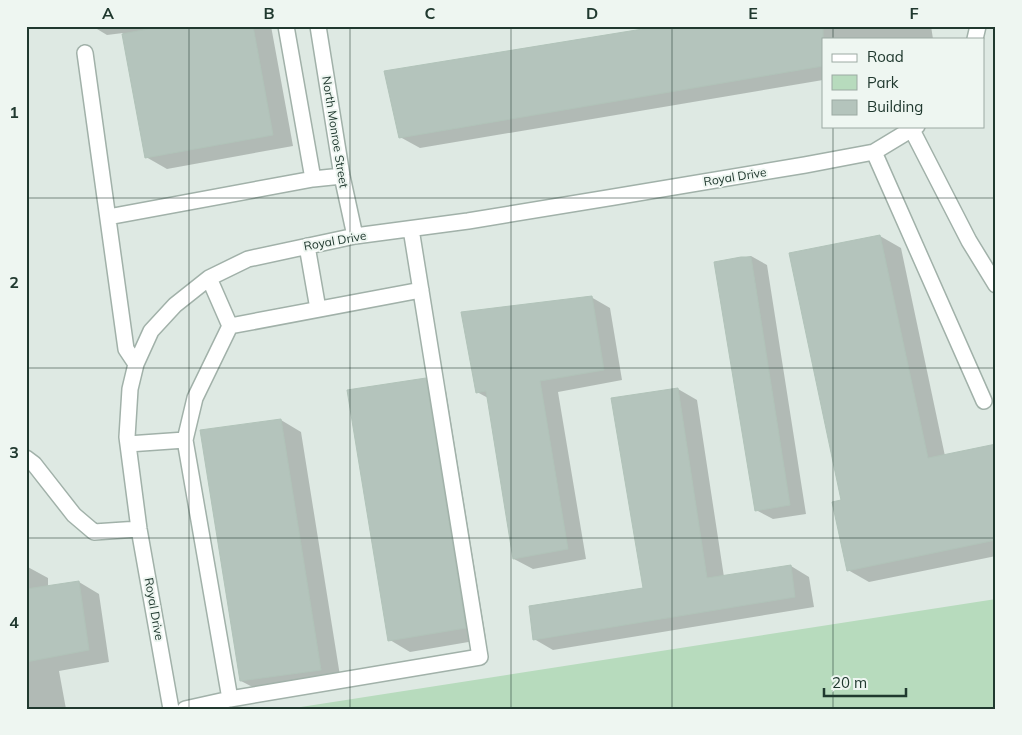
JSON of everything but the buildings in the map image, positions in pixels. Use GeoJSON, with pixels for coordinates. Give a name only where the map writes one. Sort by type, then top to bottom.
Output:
{"type":"FeatureCollection","features":[{"type":"Feature","properties":{"kind":"street"},"geometry":{"type":"LineString","coordinates":[[286,26],[313,179]]}},
{"type":"Feature","properties":{"kind":"street","name":"North Monroe Street"},"geometry":{"type":"LineString","coordinates":[[318,26],[342,176],[355,236]]}},
{"type":"Feature","properties":{"kind":"street"},"geometry":{"type":"LineString","coordinates":[[85,53],[126,349],[136,364]]}},
{"type":"Feature","properties":{"kind":"street"},"geometry":{"type":"LineString","coordinates":[[915,128],[969,241],[996,285]]}},
{"type":"Feature","properties":{"kind":"street","name":"Royal Drive"},"geometry":{"type":"LineString","coordinates":[[171,709],[140,529],[127,437],[130,389],[136,364],[151,331],[175,305],[209,278],[248,259],[355,236],[411,229],[806,166],[874,152],[915,128]]}},
{"type":"Feature","properties":{"kind":"street"},"geometry":{"type":"LineString","coordinates":[[874,152],[984,401]]}},
{"type":"Feature","properties":{"kind":"street"},"geometry":{"type":"LineString","coordinates":[[108,217],[313,179],[342,176]]}},
{"type":"Feature","properties":{"kind":"street"},"geometry":{"type":"LineString","coordinates":[[185,709],[230,699],[480,657],[411,229]]}},
{"type":"Feature","properties":{"kind":"street"},"geometry":{"type":"LineString","coordinates":[[307,246],[318,309]]}},
{"type":"Feature","properties":{"kind":"street"},"geometry":{"type":"LineString","coordinates":[[209,278],[230,326]]}},
{"type":"Feature","properties":{"kind":"street"},"geometry":{"type":"LineString","coordinates":[[230,326],[420,290]]}},
{"type":"Feature","properties":{"kind":"street"},"geometry":{"type":"LineString","coordinates":[[230,326],[194,398],[185,440],[230,699]]}},
{"type":"Feature","properties":{"kind":"street"},"geometry":{"type":"LineString","coordinates":[[128,444],[185,440]]}},
{"type":"Feature","properties":{"kind":"street"},"geometry":{"type":"LineString","coordinates":[[26,458],[34,464],[74,515],[94,532],[140,529]]}},
{"type":"Feature","properties":{"kind":"green space"},"geometry":{"type":"Polygon","coordinates":[[[996,599],[996,709],[288,709],[996,599]]]}}]}
